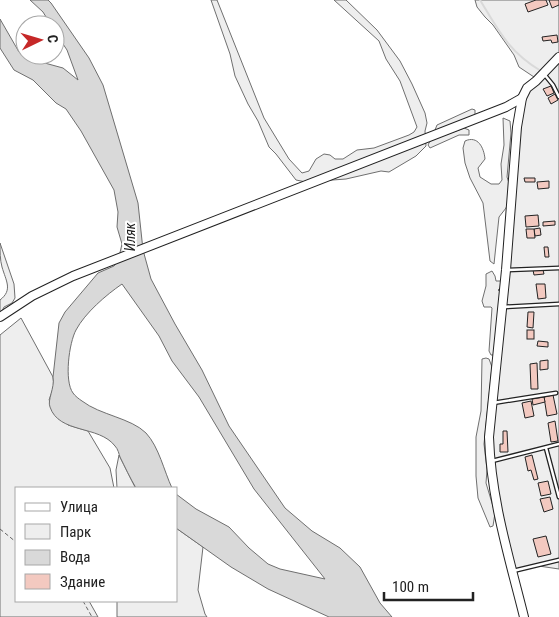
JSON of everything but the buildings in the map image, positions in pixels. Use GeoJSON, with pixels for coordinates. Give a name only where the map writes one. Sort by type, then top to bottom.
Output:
{"type":"FeatureCollection","features":[{"type":"Feature","properties":{"kind":"street"},"geometry":{"type":"LineString","coordinates":[[524,617],[511,572],[494,494],[489,437],[506,270],[518,118],[522,98],[527,88],[559,57]]}},
{"type":"Feature","properties":{"kind":"street"},"geometry":{"type":"LineString","coordinates":[[0,317],[32,296],[73,276],[494,112],[522,98]]}},
{"type":"Feature","properties":{"kind":"street"},"geometry":{"type":"LineString","coordinates":[[494,112],[506,111],[518,118]]}},
{"type":"Feature","properties":{"kind":"lane"},"geometry":{"type":"LineString","coordinates":[[548,67],[544,75],[553,85],[559,97]]}},
{"type":"Feature","properties":{"kind":"lane"},"geometry":{"type":"LineString","coordinates":[[506,270],[559,268]]}},
{"type":"Feature","properties":{"kind":"lane"},"geometry":{"type":"LineString","coordinates":[[502,307],[559,304]]}},
{"type":"Feature","properties":{"kind":"lane"},"geometry":{"type":"LineString","coordinates":[[492,403],[556,392]]}},
{"type":"Feature","properties":{"kind":"lane"},"geometry":{"type":"LineString","coordinates":[[490,461],[559,444]]}},
{"type":"Feature","properties":{"kind":"lane"},"geometry":{"type":"LineString","coordinates":[[546,447],[559,497]]}},
{"type":"Feature","properties":{"kind":"lane"},"geometry":{"type":"LineString","coordinates":[[511,572],[559,560]]}},
{"type":"Feature","properties":{"kind":"path"},"geometry":{"type":"LineString","coordinates":[[0,530],[15,541]]}},
{"type":"Feature","properties":{"kind":"path"},"geometry":{"type":"LineString","coordinates":[[84,602],[92,617]]}},
{"type":"Feature","properties":{"kind":"green space"},"geometry":{"type":"Polygon","coordinates":[[[211,0],[217,0],[264,118],[289,159],[302,173],[309,171],[316,159],[324,154],[330,155],[335,159],[343,159],[357,150],[374,148],[409,135],[417,127],[400,81],[386,59],[379,41],[334,0],[346,0],[377,30],[400,61],[425,113],[427,123],[425,131],[426,146],[416,156],[389,172],[381,171],[346,179],[306,182],[296,180],[269,147],[258,121],[248,104],[235,76],[230,54],[211,0]]]}},
{"type":"Feature","properties":{"kind":"green space"},"geometry":{"type":"Polygon","coordinates":[[[475,0],[559,0],[559,569],[532,565],[513,570],[488,461],[522,98],[543,73],[540,71],[534,77],[519,67],[514,55],[493,25],[477,7],[475,0]]]}},
{"type":"Feature","properties":{"kind":"green space"},"geometry":{"type":"Polygon","coordinates":[[[472,109],[475,110],[475,116],[437,132],[435,130],[437,125],[472,109]]]}},
{"type":"Feature","properties":{"kind":"green space"},"geometry":{"type":"Polygon","coordinates":[[[503,118],[510,121],[511,133],[507,177],[510,186],[510,196],[506,208],[499,217],[494,264],[490,261],[483,203],[470,178],[463,148],[465,141],[477,141],[485,159],[478,168],[480,177],[491,184],[499,184],[502,180],[503,118]]]}},
{"type":"Feature","properties":{"kind":"green space"},"geometry":{"type":"Polygon","coordinates":[[[464,128],[469,130],[469,135],[459,135],[430,148],[428,145],[432,140],[464,128]]]}},
{"type":"Feature","properties":{"kind":"green space"},"geometry":{"type":"Polygon","coordinates":[[[0,243],[14,284],[15,298],[12,303],[4,307],[0,315],[0,300],[6,293],[7,281],[2,267],[0,243]]]}},
{"type":"Feature","properties":{"kind":"green space"},"geometry":{"type":"Polygon","coordinates":[[[492,271],[496,281],[501,281],[501,287],[498,290],[501,293],[494,355],[491,355],[489,351],[492,308],[484,307],[482,301],[486,286],[486,274],[492,271]]]}},
{"type":"Feature","properties":{"kind":"green space"},"geometry":{"type":"Polygon","coordinates":[[[21,318],[53,377],[54,386],[49,400],[68,425],[88,431],[110,468],[114,487],[15,487],[15,602],[90,602],[98,617],[0,617],[0,335],[21,318]]]}},
{"type":"Feature","properties":{"kind":"green space"},"geometry":{"type":"Polygon","coordinates":[[[482,359],[489,359],[492,367],[484,444],[487,470],[486,483],[495,513],[493,526],[490,527],[478,498],[476,476],[476,437],[481,411],[482,359]]]}},
{"type":"Feature","properties":{"kind":"green space"},"geometry":{"type":"Polygon","coordinates":[[[119,455],[135,487],[117,487],[116,470],[119,455]]]}},
{"type":"Feature","properties":{"kind":"green space"},"geometry":{"type":"Polygon","coordinates":[[[178,529],[203,547],[198,590],[207,617],[117,617],[117,602],[178,602],[178,529]]]}},
{"type":"Feature","properties":{"kind":"water"},"geometry":{"type":"Polygon","coordinates":[[[30,0],[48,0],[59,15],[45,15],[30,0]]]}},
{"type":"Feature","properties":{"kind":"water","name":"Иляк"},"geometry":{"type":"Polygon","coordinates":[[[0,19],[15,45],[15,65],[52,65],[63,68],[78,80],[65,47],[65,23],[89,58],[103,85],[138,203],[143,250],[151,279],[202,370],[229,426],[285,508],[312,531],[340,548],[360,567],[380,603],[392,617],[329,617],[268,589],[231,567],[178,529],[178,496],[196,509],[229,527],[268,564],[280,569],[325,579],[254,489],[199,397],[172,361],[159,336],[122,284],[96,305],[76,330],[68,362],[70,387],[76,396],[89,406],[132,424],[146,433],[158,452],[172,487],[135,487],[117,449],[108,439],[70,426],[55,416],[49,401],[53,385],[59,323],[65,312],[98,273],[114,266],[118,261],[122,244],[117,227],[118,212],[114,190],[81,131],[66,109],[56,103],[33,80],[14,70],[0,48],[0,19]]]}},
{"type":"Feature","properties":{"kind":"waterway"},"geometry":{"type":"LineString","coordinates":[[480,0],[505,40],[520,56],[541,71]]}},
{"type":"Feature","properties":{"kind":"waterway"},"geometry":{"type":"LineString","coordinates":[[555,87],[559,94]]}}]}
